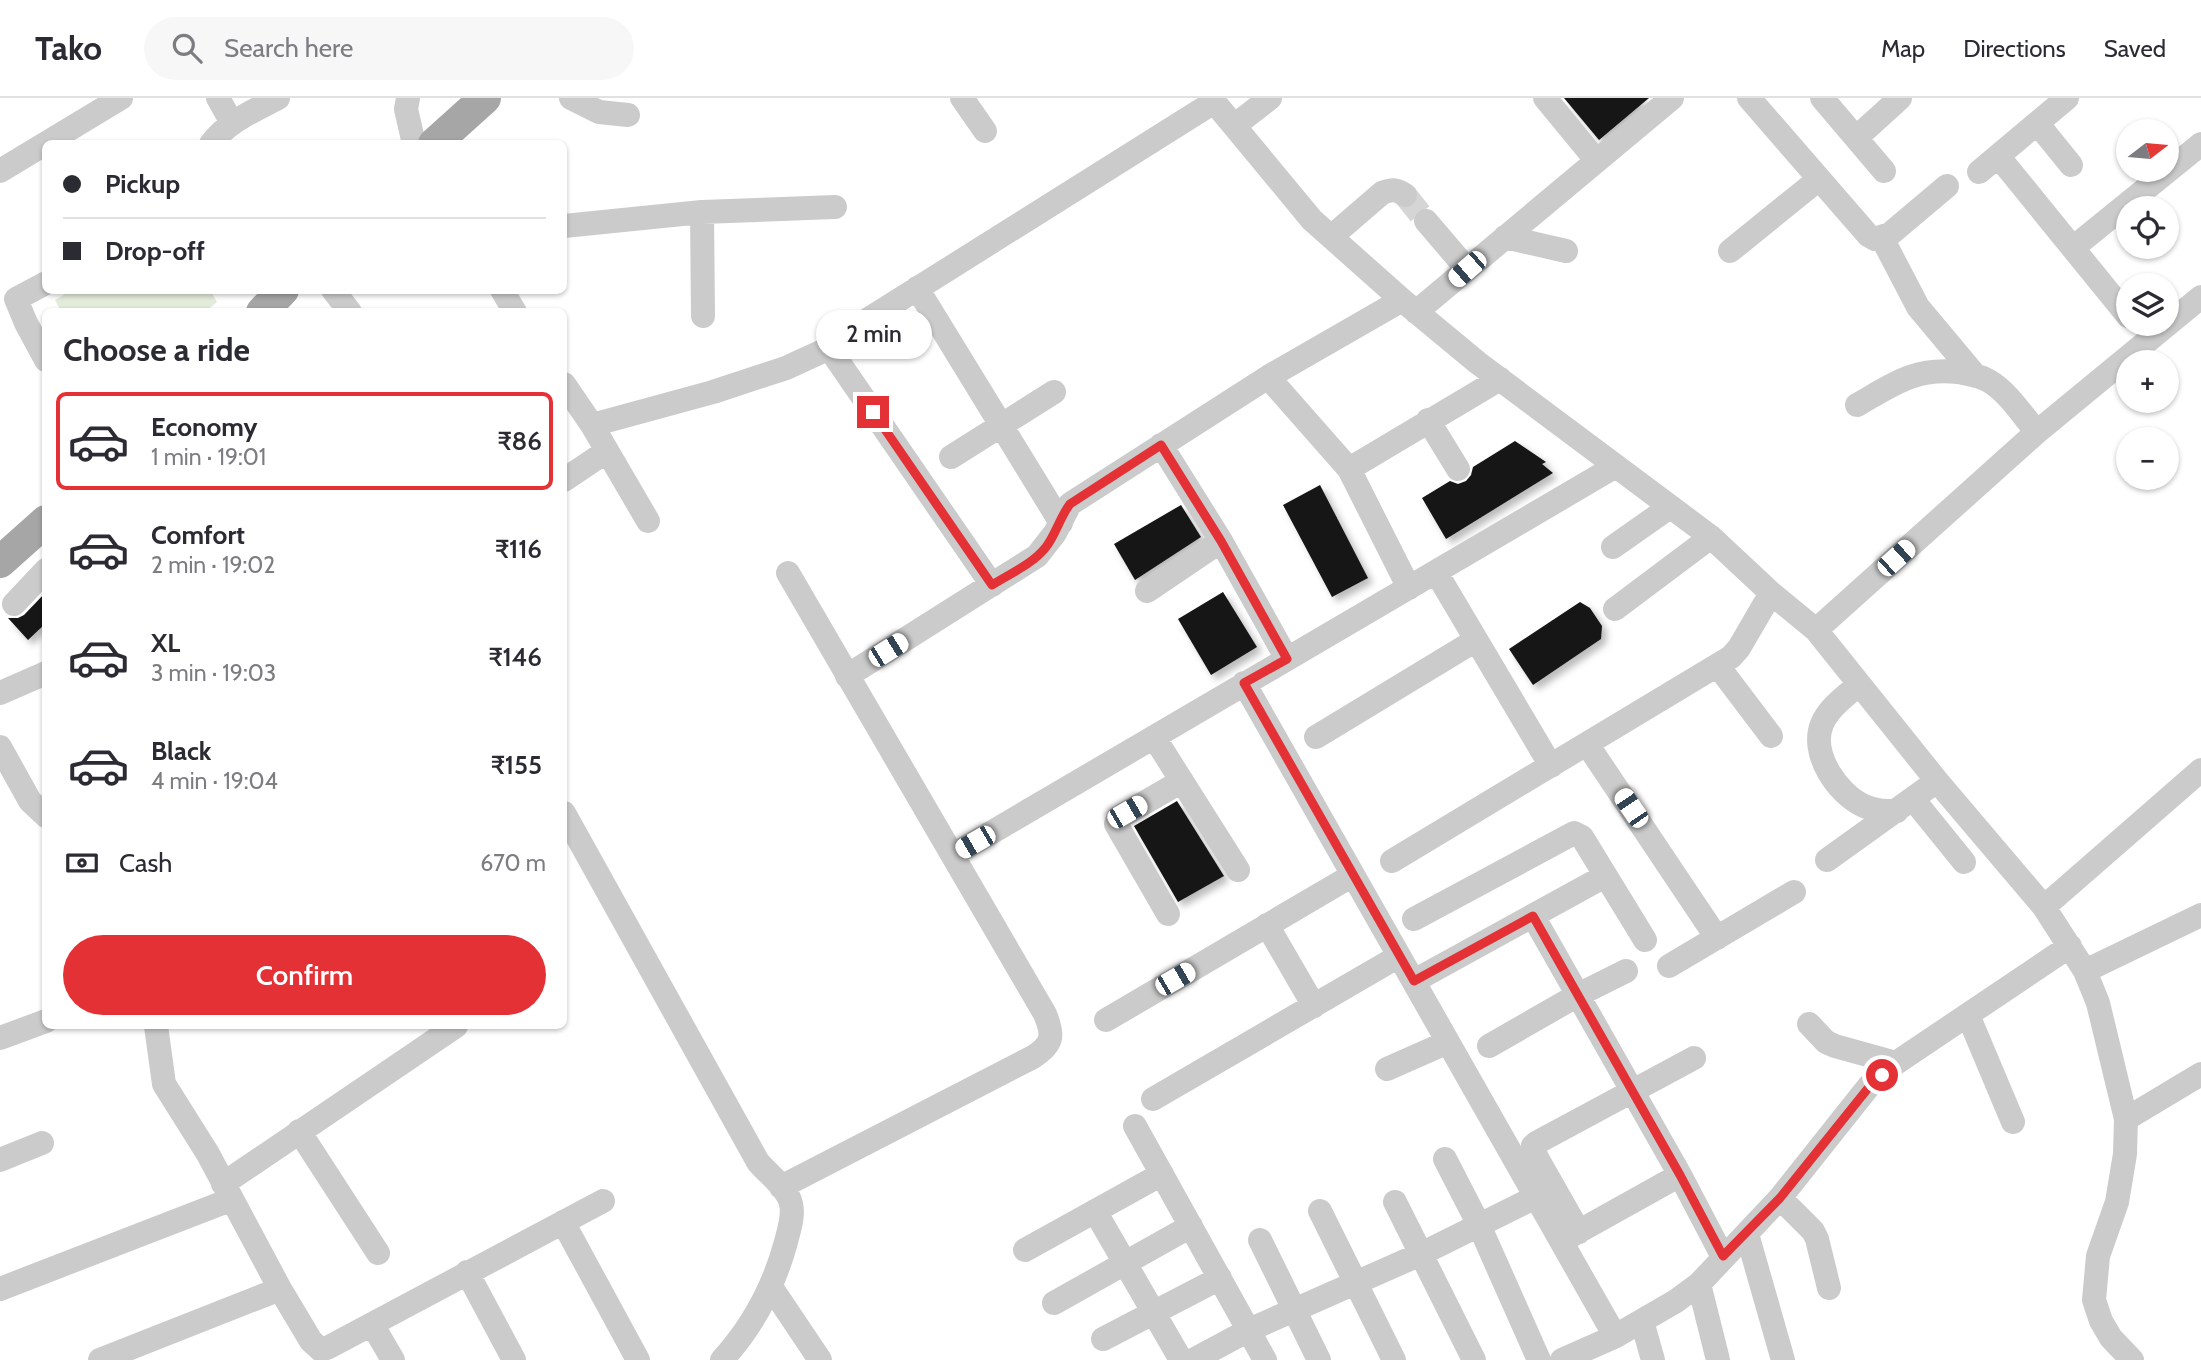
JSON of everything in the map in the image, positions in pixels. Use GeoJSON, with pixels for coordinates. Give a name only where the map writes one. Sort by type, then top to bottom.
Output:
{"type":"FeatureCollection","features":[{"type":"Feature","properties":{"kind":"main road"},"geometry":{"type":"LineString","coordinates":[[438,140],[485,98]]}},
{"type":"Feature","properties":{"kind":"main road"},"geometry":{"type":"LineString","coordinates":[[0,562],[42,526]]}},
{"type":"Feature","properties":{"kind":"street"},"geometry":{"type":"LineString","coordinates":[[51,140],[121,98]]}},
{"type":"Feature","properties":{"kind":"street"},"geometry":{"type":"LineString","coordinates":[[218,98],[232,123]]}},
{"type":"Feature","properties":{"kind":"street"},"geometry":{"type":"LineString","coordinates":[[214,140],[232,123],[278,98]]}},
{"type":"Feature","properties":{"kind":"street"},"geometry":{"type":"LineString","coordinates":[[571,98],[599,112],[628,115]]}},
{"type":"Feature","properties":{"kind":"street"},"geometry":{"type":"LineString","coordinates":[[962,98],[985,131]]}},
{"type":"Feature","properties":{"kind":"street"},"geometry":{"type":"LineString","coordinates":[[1234,126],[1270,98]]}},
{"type":"Feature","properties":{"kind":"street"},"geometry":{"type":"LineString","coordinates":[[1545,98],[1596,160]]}},
{"type":"Feature","properties":{"kind":"street"},"geometry":{"type":"LineString","coordinates":[[847,676],[1038,556],[1061,523],[1070,504],[1268,377],[1409,306],[1467,269],[1672,98]]}},
{"type":"Feature","properties":{"kind":"street"},"geometry":{"type":"LineString","coordinates":[[1749,98],[1868,235],[1875,239],[1890,234],[1947,186]]}},
{"type":"Feature","properties":{"kind":"street"},"geometry":{"type":"LineString","coordinates":[[1822,98],[1884,171]]}},
{"type":"Feature","properties":{"kind":"street"},"geometry":{"type":"LineString","coordinates":[[1856,138],[1900,98]]}},
{"type":"Feature","properties":{"kind":"street"},"geometry":{"type":"LineString","coordinates":[[1979,172],[2067,98]]}},
{"type":"Feature","properties":{"kind":"street"},"geometry":{"type":"LineString","coordinates":[[592,425],[725,388],[786,368],[829,348],[1212,100],[1312,220],[1409,306],[1500,379],[1711,537],[1771,593],[1816,630],[1937,781],[2044,907],[2085,971],[2098,1003],[2126,1119],[2125,1154],[2117,1202],[2098,1256],[2094,1300],[2101,1321],[2111,1338],[2132,1360]]}},
{"type":"Feature","properties":{"kind":"street"},"geometry":{"type":"LineString","coordinates":[[403,102],[413,140]]}},
{"type":"Feature","properties":{"kind":"street"},"geometry":{"type":"LineString","coordinates":[[2037,123],[2071,165]]}},
{"type":"Feature","properties":{"kind":"street"},"geometry":{"type":"LineString","coordinates":[[2074,247],[2201,144]]}},
{"type":"Feature","properties":{"kind":"street"},"geometry":{"type":"LineString","coordinates":[[0,171],[42,146]]}},
{"type":"Feature","properties":{"kind":"street"},"geometry":{"type":"LineString","coordinates":[[1998,156],[2116,301]]}},
{"type":"Feature","properties":{"kind":"street"},"geometry":{"type":"LineString","coordinates":[[1730,251],[1819,179]]}},
{"type":"Feature","properties":{"kind":"street"},"geometry":{"type":"LineString","coordinates":[[1331,237],[1382,193],[1392,190],[1405,195]]}},
{"type":"Feature","properties":{"kind":"street"},"geometry":{"type":"LineString","coordinates":[[567,226],[702,212],[835,207]]}},
{"type":"Feature","properties":{"kind":"street"},"geometry":{"type":"LineString","coordinates":[[702,212],[703,316]]}},
{"type":"Feature","properties":{"kind":"street"},"geometry":{"type":"LineString","coordinates":[[1426,221],[1467,269]]}},
{"type":"Feature","properties":{"kind":"street"},"geometry":{"type":"LineString","coordinates":[[1505,237],[1566,251]]}},
{"type":"Feature","properties":{"kind":"street"},"geometry":{"type":"LineString","coordinates":[[1882,238],[1918,307],[1974,374]]}},
{"type":"Feature","properties":{"kind":"street"},"geometry":{"type":"LineString","coordinates":[[42,286],[16,299],[42,352]]}},
{"type":"Feature","properties":{"kind":"street"},"geometry":{"type":"LineString","coordinates":[[918,288],[1061,523]]}},
{"type":"Feature","properties":{"kind":"street"},"geometry":{"type":"LineString","coordinates":[[335,294],[347,308]]}},
{"type":"Feature","properties":{"kind":"street"},"geometry":{"type":"LineString","coordinates":[[2179,310],[2201,297]]}},
{"type":"Feature","properties":{"kind":"street"},"geometry":{"type":"LineString","coordinates":[[1816,630],[2037,432],[2137,336]]}},
{"type":"Feature","properties":{"kind":"street"},"geometry":{"type":"LineString","coordinates":[[829,348],[992,585]]}},
{"type":"Feature","properties":{"kind":"street"},"geometry":{"type":"LineString","coordinates":[[1857,405],[1904,377],[1919,373],[1945,370],[1974,374],[1999,388],[2037,432]]}},
{"type":"Feature","properties":{"kind":"street"},"geometry":{"type":"LineString","coordinates":[[1268,377],[1349,469],[1409,588]]}},
{"type":"Feature","properties":{"kind":"street"},"geometry":{"type":"LineString","coordinates":[[1349,469],[1500,379]]}},
{"type":"Feature","properties":{"kind":"street"},"geometry":{"type":"LineString","coordinates":[[567,388],[592,425],[648,521]]}},
{"type":"Feature","properties":{"kind":"street"},"geometry":{"type":"LineString","coordinates":[[951,457],[1054,392]]}},
{"type":"Feature","properties":{"kind":"street"},"geometry":{"type":"LineString","coordinates":[[1428,420],[1458,469]]}},
{"type":"Feature","properties":{"kind":"street"},"geometry":{"type":"LineString","coordinates":[[1161,445],[1221,541],[1287,659]]}},
{"type":"Feature","properties":{"kind":"street"},"geometry":{"type":"LineString","coordinates":[[567,478],[607,451]]}},
{"type":"Feature","properties":{"kind":"street"},"geometry":{"type":"LineString","coordinates":[[953,855],[1616,466]]}},
{"type":"Feature","properties":{"kind":"street"},"geometry":{"type":"LineString","coordinates":[[1613,547],[1670,507]]}},
{"type":"Feature","properties":{"kind":"street"},"geometry":{"type":"LineString","coordinates":[[1615,608],[1711,537]]}},
{"type":"Feature","properties":{"kind":"street"},"geometry":{"type":"LineString","coordinates":[[1147,591],[1221,541]]}},
{"type":"Feature","properties":{"kind":"street"},"geometry":{"type":"LineString","coordinates":[[1436,572],[1551,766]]}},
{"type":"Feature","properties":{"kind":"street"},"geometry":{"type":"LineString","coordinates":[[781,1187],[1032,1057],[1045,1049],[1051,1039],[1051,1027],[1045,1014],[788,573]]}},
{"type":"Feature","properties":{"kind":"street"},"geometry":{"type":"LineString","coordinates":[[14,604],[42,574]]}},
{"type":"Feature","properties":{"kind":"street"},"geometry":{"type":"LineString","coordinates":[[1392,861],[1731,657],[1771,593]]}},
{"type":"Feature","properties":{"kind":"street"},"geometry":{"type":"LineString","coordinates":[[1316,737],[1476,640]]}},
{"type":"Feature","properties":{"kind":"street"},"geometry":{"type":"LineString","coordinates":[[1718,666],[1770,736]]}},
{"type":"Feature","properties":{"kind":"street"},"geometry":{"type":"LineString","coordinates":[[0,693],[42,675]]}},
{"type":"Feature","properties":{"kind":"street"},"geometry":{"type":"LineString","coordinates":[[1244,683],[1536,1197],[1570,1237]]}},
{"type":"Feature","properties":{"kind":"street"},"geometry":{"type":"LineString","coordinates":[[1859,684],[1830,710],[1822,724],[1818,739],[1822,756],[1842,790],[1862,805],[1878,811],[1905,805]]}},
{"type":"Feature","properties":{"kind":"street"},"geometry":{"type":"LineString","coordinates":[[1154,737],[1238,870]]}},
{"type":"Feature","properties":{"kind":"street"},"geometry":{"type":"LineString","coordinates":[[1587,744],[1717,938]]}},
{"type":"Feature","properties":{"kind":"street"},"geometry":{"type":"LineString","coordinates":[[0,747],[30,801],[42,812]]}},
{"type":"Feature","properties":{"kind":"street"},"geometry":{"type":"LineString","coordinates":[[2044,907],[2201,770]]}},
{"type":"Feature","properties":{"kind":"street"},"geometry":{"type":"LineString","coordinates":[[1168,914],[1116,824],[1118,818],[1182,781]]}},
{"type":"Feature","properties":{"kind":"street"},"geometry":{"type":"LineString","coordinates":[[1827,860],[1937,781]]}},
{"type":"Feature","properties":{"kind":"street"},"geometry":{"type":"LineString","coordinates":[[1905,805],[1964,862]]}},
{"type":"Feature","properties":{"kind":"street"},"geometry":{"type":"LineString","coordinates":[[567,818],[758,1162],[789,1197],[792,1207],[791,1224],[771,1287],[758,1311],[722,1360]]}},
{"type":"Feature","properties":{"kind":"street"},"geometry":{"type":"LineString","coordinates":[[1414,919],[1574,833],[1582,837],[1645,940]]}},
{"type":"Feature","properties":{"kind":"street"},"geometry":{"type":"LineString","coordinates":[[1106,1020],[1353,875]]}},
{"type":"Feature","properties":{"kind":"street"},"geometry":{"type":"LineString","coordinates":[[1414,981],[1605,876]]}},
{"type":"Feature","properties":{"kind":"street"},"geometry":{"type":"LineString","coordinates":[[1669,966],[1794,892]]}},
{"type":"Feature","properties":{"kind":"street"},"geometry":{"type":"LineString","coordinates":[[2085,971],[2201,915]]}},
{"type":"Feature","properties":{"kind":"street"},"geometry":{"type":"LineString","coordinates":[[1533,916],[1723,1256]]}},
{"type":"Feature","properties":{"kind":"street"},"geometry":{"type":"LineString","coordinates":[[1267,925],[1314,1006]]}},
{"type":"Feature","properties":{"kind":"street"},"geometry":{"type":"LineString","coordinates":[[1562,1360],[1602,1347],[1699,1284],[1780,1198],[1869,1087],[1896,1063],[2070,946]]}},
{"type":"Feature","properties":{"kind":"street"},"geometry":{"type":"LineString","coordinates":[[1153,1099],[1399,956]]}},
{"type":"Feature","properties":{"kind":"street"},"geometry":{"type":"LineString","coordinates":[[1489,1046],[1626,971]]}},
{"type":"Feature","properties":{"kind":"street"},"geometry":{"type":"LineString","coordinates":[[1968,1015],[2013,1122]]}},
{"type":"Feature","properties":{"kind":"street"},"geometry":{"type":"LineString","coordinates":[[0,1038],[42,1022]]}},
{"type":"Feature","properties":{"kind":"street"},"geometry":{"type":"LineString","coordinates":[[1809,1024],[1826,1042],[1896,1063]]}},
{"type":"Feature","properties":{"kind":"street"},"geometry":{"type":"LineString","coordinates":[[156,1029],[164,1084],[208,1154],[279,1289],[311,1341],[321,1350],[603,1201]]}},
{"type":"Feature","properties":{"kind":"street"},"geometry":{"type":"LineString","coordinates":[[0,1289],[227,1192],[299,1131],[452,1029]]}},
{"type":"Feature","properties":{"kind":"street"},"geometry":{"type":"LineString","coordinates":[[1387,1069],[1448,1042]]}},
{"type":"Feature","properties":{"kind":"street"},"geometry":{"type":"LineString","coordinates":[[1602,1347],[1570,1237],[1533,1146],[1694,1058]]}},
{"type":"Feature","properties":{"kind":"street"},"geometry":{"type":"LineString","coordinates":[[2126,1119],[2201,1074]]}},
{"type":"Feature","properties":{"kind":"street"},"geometry":{"type":"LineString","coordinates":[[1135,1126],[1265,1360]]}},
{"type":"Feature","properties":{"kind":"street"},"geometry":{"type":"LineString","coordinates":[[299,1131],[378,1253]]}},
{"type":"Feature","properties":{"kind":"street"},"geometry":{"type":"LineString","coordinates":[[0,1160],[42,1143]]}},
{"type":"Feature","properties":{"kind":"street"},"geometry":{"type":"LineString","coordinates":[[1445,1159],[1479,1226],[1539,1360]]}},
{"type":"Feature","properties":{"kind":"street"},"geometry":{"type":"LineString","coordinates":[[1025,1250],[1162,1174]]}},
{"type":"Feature","properties":{"kind":"street"},"geometry":{"type":"LineString","coordinates":[[1570,1237],[1680,1175]]}},
{"type":"Feature","properties":{"kind":"street"},"geometry":{"type":"LineString","coordinates":[[1193,1360],[1249,1330],[1421,1254],[1536,1197]]}},
{"type":"Feature","properties":{"kind":"street"},"geometry":{"type":"LineString","coordinates":[[1780,1198],[1813,1231],[1829,1288]]}},
{"type":"Feature","properties":{"kind":"street"},"geometry":{"type":"LineString","coordinates":[[1395,1202],[1474,1360]]}},
{"type":"Feature","properties":{"kind":"street"},"geometry":{"type":"LineString","coordinates":[[1095,1211],[1181,1360]]}},
{"type":"Feature","properties":{"kind":"street"},"geometry":{"type":"LineString","coordinates":[[1320,1211],[1394,1360]]}},
{"type":"Feature","properties":{"kind":"street"},"geometry":{"type":"LineString","coordinates":[[563,1222],[638,1360]]}},
{"type":"Feature","properties":{"kind":"street"},"geometry":{"type":"LineString","coordinates":[[1054,1303],[1191,1226]]}},
{"type":"Feature","properties":{"kind":"street"},"geometry":{"type":"LineString","coordinates":[[1746,1234],[1783,1360]]}},
{"type":"Feature","properties":{"kind":"street"},"geometry":{"type":"LineString","coordinates":[[1260,1240],[1319,1360]]}},
{"type":"Feature","properties":{"kind":"street"},"geometry":{"type":"LineString","coordinates":[[467,1272],[514,1360]]}},
{"type":"Feature","properties":{"kind":"street"},"geometry":{"type":"LineString","coordinates":[[1103,1339],[1220,1278]]}},
{"type":"Feature","properties":{"kind":"street"},"geometry":{"type":"LineString","coordinates":[[1699,1284],[1718,1360]]}},
{"type":"Feature","properties":{"kind":"street"},"geometry":{"type":"LineString","coordinates":[[771,1287],[820,1360]]}},
{"type":"Feature","properties":{"kind":"street"},"geometry":{"type":"LineString","coordinates":[[100,1360],[279,1289]]}},
{"type":"Feature","properties":{"kind":"street"},"geometry":{"type":"LineString","coordinates":[[1642,1321],[1653,1360]]}},
{"type":"Feature","properties":{"kind":"street"},"geometry":{"type":"LineString","coordinates":[[372,1324],[393,1360]]}},
{"type":"Feature","properties":{"kind":"green space"},"geometry":{"type":"Polygon","coordinates":[[[65,294],[212,294],[217,302],[210,308],[59,308],[55,300],[65,294]]]}},
{"type":"Feature","properties":{"kind":"building"},"geometry":{"type":"Polygon","coordinates":[[[1564,98],[1649,98],[1599,140],[1564,98]]]}},
{"type":"Feature","properties":{"kind":"building"},"geometry":{"type":"Polygon","coordinates":[[[1515,441],[1546,462],[1542,464],[1553,473],[1446,539],[1422,498],[1450,481],[1458,484],[1466,481],[1473,467],[1515,441]]]}},
{"type":"Feature","properties":{"kind":"building"},"geometry":{"type":"Polygon","coordinates":[[[1320,485],[1368,578],[1332,597],[1283,505],[1320,485]]]}},
{"type":"Feature","properties":{"kind":"building"},"geometry":{"type":"Polygon","coordinates":[[[1181,505],[1201,537],[1135,580],[1114,544],[1181,505]]]}},
{"type":"Feature","properties":{"kind":"building"},"geometry":{"type":"Polygon","coordinates":[[[1223,592],[1257,647],[1211,675],[1178,619],[1223,592]]]}},
{"type":"Feature","properties":{"kind":"building"},"geometry":{"type":"Polygon","coordinates":[[[42,596],[42,627],[28,640],[8,618],[24,615],[42,596]]]}},
{"type":"Feature","properties":{"kind":"building"},"geometry":{"type":"Polygon","coordinates":[[[1580,602],[1590,608],[1602,626],[1601,639],[1533,685],[1509,649],[1580,602]]]}},
{"type":"Feature","properties":{"kind":"building"},"geometry":{"type":"Polygon","coordinates":[[[1177,801],[1224,876],[1178,902],[1134,826],[1177,801]]]}},
{"type":"Feature","properties":{"kind":"tunnel"},"geometry":{"type":"LineString","coordinates":[[1405,195],[1426,221]]}},
{"type":"Feature","properties":{"kind":"route"},"geometry":{"type":"LineString","coordinates":[[873,412],[992,585],[1038,556],[1055,533],[1070,504],[1161,445],[1221,541],[1287,659],[1244,683],[1414,981],[1533,916],[1723,1256],[1780,1198],[1869,1087],[1882,1075]]}}]}
